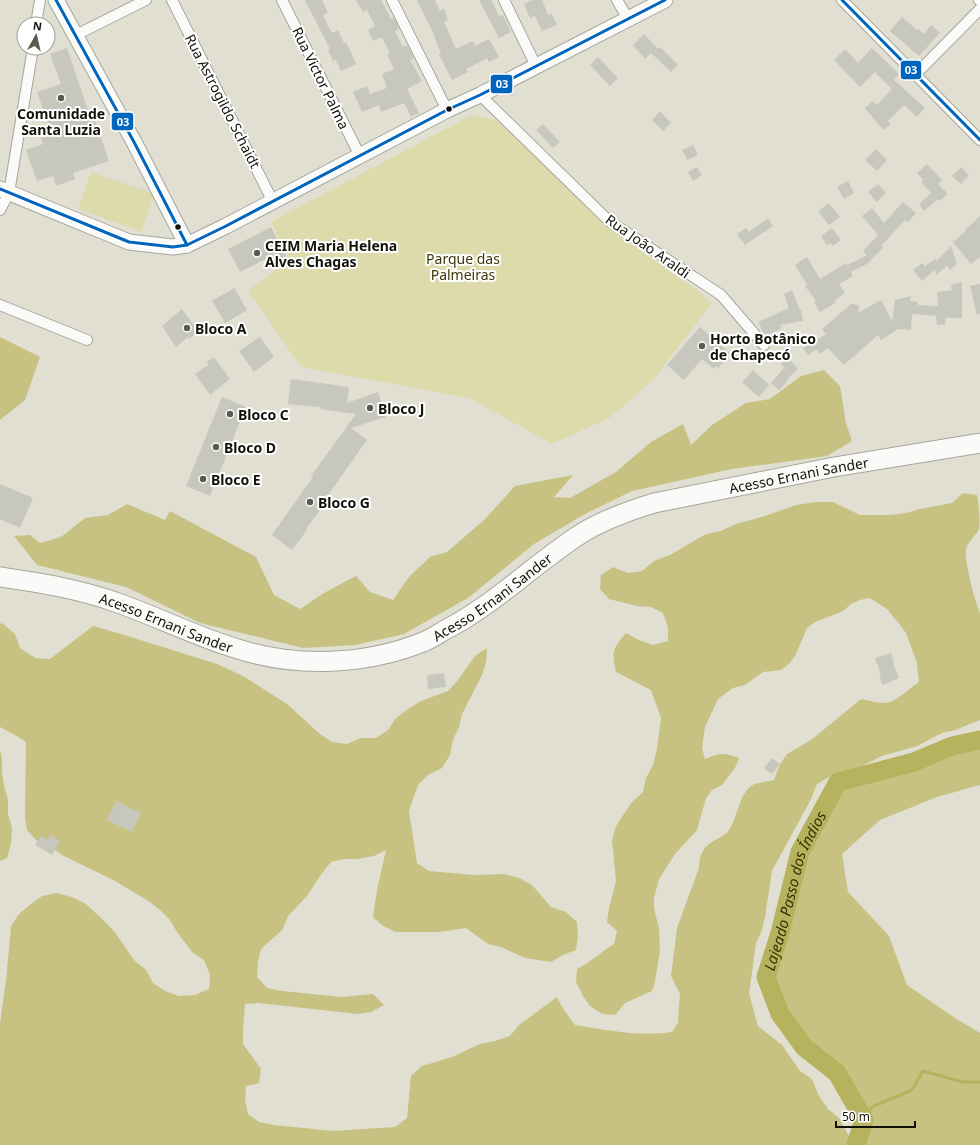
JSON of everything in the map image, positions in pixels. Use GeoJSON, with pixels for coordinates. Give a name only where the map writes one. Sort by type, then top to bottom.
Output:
{"type":"FeatureCollection","features":[{"type":"Feature","properties":{"kind":"highway","name":"Acesso Ernani Sander"},"geometry":{"type":"LineString","coordinates":[[0,577],[60,586],[88,593],[118,603],[238,650],[299,661],[341,661],[382,654],[424,642],[467,618],[580,534],[601,522],[627,511],[654,503],[834,467],[980,443]]}},
{"type":"Feature","properties":{"kind":"street"},"geometry":{"type":"LineString","coordinates":[[37,16],[40,0]]}},
{"type":"Feature","properties":{"kind":"street"},"geometry":{"type":"LineString","coordinates":[[56,0],[187,245]]}},
{"type":"Feature","properties":{"kind":"street"},"geometry":{"type":"LineString","coordinates":[[76,35],[146,0]]}},
{"type":"Feature","properties":{"kind":"street","name":"Rua Astrogildo Schaidt"},"geometry":{"type":"LineString","coordinates":[[172,0],[273,202]]}},
{"type":"Feature","properties":{"kind":"street","name":"Rua Victor Palma"},"geometry":{"type":"LineString","coordinates":[[282,0],[360,156]]}},
{"type":"Feature","properties":{"kind":"street"},"geometry":{"type":"LineString","coordinates":[[392,0],[447,110]]}},
{"type":"Feature","properties":{"kind":"street"},"geometry":{"type":"LineString","coordinates":[[504,0],[536,66]]}},
{"type":"Feature","properties":{"kind":"street"},"geometry":{"type":"LineString","coordinates":[[617,0],[628,19]]}},
{"type":"Feature","properties":{"kind":"street"},"geometry":{"type":"LineString","coordinates":[[5,191],[129,242],[173,247],[187,245],[273,202],[447,110],[480,95],[665,0]]}},
{"type":"Feature","properties":{"kind":"street"},"geometry":{"type":"LineString","coordinates":[[842,0],[980,140]]}},
{"type":"Feature","properties":{"kind":"street"},"geometry":{"type":"LineString","coordinates":[[916,74],[980,9]]}},
{"type":"Feature","properties":{"kind":"street"},"geometry":{"type":"LineString","coordinates":[[0,210],[31,56]]}},
{"type":"Feature","properties":{"kind":"street","name":"Rua João Araldi"},"geometry":{"type":"LineString","coordinates":[[480,95],[608,221],[721,296],[764,345]]}},
{"type":"Feature","properties":{"kind":"street"},"geometry":{"type":"LineString","coordinates":[[0,305],[87,340]]}},
{"type":"Feature","properties":{"kind":"green space","name":"Parque das Palmeiras"},"geometry":{"type":"Polygon","coordinates":[[[472,115],[496,120],[612,230],[698,291],[712,303],[653,380],[611,417],[552,444],[469,398],[301,367],[248,291],[289,259],[271,222],[472,115]]]}},
{"type":"Feature","properties":{"kind":"green space"},"geometry":{"type":"Polygon","coordinates":[[[91,172],[155,194],[141,232],[78,209],[91,172]]]}},
{"type":"Feature","properties":{"kind":"shaded area"},"geometry":{"type":"Polygon","coordinates":[[[0,337],[40,357],[25,400],[0,420],[0,337]]]}},
{"type":"Feature","properties":{"kind":"shaded area"},"geometry":{"type":"Polygon","coordinates":[[[824,370],[840,386],[846,423],[852,441],[827,456],[732,469],[632,491],[585,514],[534,544],[468,598],[404,634],[355,645],[303,648],[200,623],[126,587],[37,565],[14,536],[30,535],[40,543],[61,537],[85,518],[108,515],[127,504],[165,520],[170,511],[256,557],[274,595],[300,609],[324,593],[356,576],[370,592],[393,600],[409,577],[430,557],[447,552],[484,520],[515,486],[573,475],[554,497],[570,498],[616,472],[651,442],[683,424],[691,445],[712,425],[746,403],[770,399],[801,376],[824,370]]]}},
{"type":"Feature","properties":{"kind":"shaded area"},"geometry":{"type":"Polygon","coordinates":[[[963,493],[977,495],[979,508],[979,529],[968,544],[966,555],[970,581],[980,613],[980,720],[955,730],[942,733],[917,746],[882,756],[854,770],[838,772],[817,784],[811,799],[772,871],[765,917],[762,930],[756,943],[749,994],[758,1026],[782,1045],[800,1071],[812,1079],[819,1096],[828,1109],[839,1118],[854,1145],[0,1145],[0,1023],[6,981],[11,926],[19,914],[31,904],[42,896],[57,893],[72,897],[86,904],[114,931],[134,960],[146,970],[153,983],[165,991],[179,996],[195,995],[209,989],[210,975],[204,960],[193,953],[170,920],[150,902],[115,881],[62,855],[49,846],[36,840],[27,830],[25,817],[26,742],[0,727],[0,624],[2,623],[15,634],[20,648],[35,658],[50,659],[93,626],[217,664],[243,676],[287,704],[320,734],[332,742],[347,744],[361,738],[376,738],[388,730],[396,718],[408,709],[421,701],[448,691],[475,656],[487,648],[486,662],[482,675],[462,714],[459,727],[453,740],[450,755],[442,768],[428,775],[418,785],[409,811],[417,863],[429,871],[474,875],[504,874],[519,878],[532,885],[551,907],[566,912],[577,922],[578,936],[576,950],[551,962],[525,958],[501,947],[488,944],[466,928],[439,932],[396,932],[383,926],[373,917],[377,890],[386,850],[374,856],[331,862],[307,896],[288,916],[282,930],[261,949],[257,977],[267,988],[342,997],[373,994],[384,1005],[371,1012],[358,1014],[258,1003],[245,1004],[243,1044],[261,1069],[259,1083],[246,1086],[245,1100],[248,1114],[259,1122],[274,1125],[333,1131],[395,1127],[407,1118],[411,1076],[422,1066],[452,1057],[480,1044],[510,1036],[519,1025],[557,997],[562,1007],[575,1025],[611,1031],[648,1034],[672,1032],[678,1023],[680,994],[671,976],[677,928],[699,868],[700,857],[703,850],[729,830],[743,796],[751,786],[774,780],[780,764],[787,754],[811,740],[861,699],[881,703],[893,701],[919,682],[917,663],[906,633],[887,609],[870,598],[851,604],[843,611],[815,622],[807,628],[795,656],[789,664],[781,670],[763,672],[745,685],[733,688],[718,699],[705,727],[702,748],[705,759],[721,754],[739,758],[735,768],[722,785],[712,790],[706,798],[697,830],[675,854],[659,879],[654,898],[654,908],[659,929],[660,951],[652,991],[625,1003],[615,1015],[602,1014],[590,1006],[583,996],[576,982],[577,969],[614,944],[617,931],[607,922],[616,881],[612,840],[616,826],[632,802],[643,792],[646,778],[653,765],[657,749],[661,718],[651,690],[616,672],[614,651],[626,633],[653,645],[668,641],[668,627],[663,613],[651,607],[637,606],[609,599],[600,589],[601,575],[613,567],[628,573],[642,571],[654,561],[670,555],[706,534],[721,531],[736,524],[796,505],[817,502],[833,502],[860,515],[891,515],[952,503],[963,493]]]}},
{"type":"Feature","properties":{"kind":"shaded area"},"geometry":{"type":"Polygon","coordinates":[[[980,740],[980,785],[937,797],[880,820],[842,854],[848,892],[889,936],[907,985],[955,1018],[980,1033],[980,1145],[856,1145],[864,1120],[837,1073],[804,1047],[780,1014],[766,977],[780,933],[800,852],[838,782],[914,762],[952,746],[980,740]]]}},
{"type":"Feature","properties":{"kind":"shaded area"},"geometry":{"type":"Polygon","coordinates":[[[0,750],[4,786],[8,800],[8,814],[12,828],[11,844],[7,858],[0,861],[0,750]]]}},
{"type":"Feature","properties":{"kind":"building"},"geometry":{"type":"Polygon","coordinates":[[[305,0],[322,0],[328,13],[323,15],[332,33],[338,30],[344,43],[346,42],[356,64],[341,71],[336,60],[333,61],[328,50],[330,49],[305,0]]]}},
{"type":"Feature","properties":{"kind":"building"},"geometry":{"type":"Polygon","coordinates":[[[356,0],[381,0],[391,19],[394,18],[399,29],[395,31],[403,47],[407,45],[414,58],[410,60],[422,81],[407,89],[419,113],[411,117],[404,103],[381,112],[379,105],[362,112],[353,92],[367,86],[370,94],[387,88],[382,74],[394,69],[387,54],[390,53],[382,37],[373,41],[368,30],[375,26],[367,10],[363,12],[356,0]]]}},
{"type":"Feature","properties":{"kind":"building"},"geometry":{"type":"Polygon","coordinates":[[[417,0],[435,0],[440,11],[444,9],[448,20],[444,22],[456,49],[473,41],[475,46],[489,39],[499,57],[489,62],[487,58],[466,69],[468,72],[452,80],[439,55],[441,54],[433,33],[417,0]]]}},
{"type":"Feature","properties":{"kind":"building"},"geometry":{"type":"Polygon","coordinates":[[[479,0],[491,0],[499,16],[503,15],[511,32],[499,38],[479,0]]]}},
{"type":"Feature","properties":{"kind":"building"},"geometry":{"type":"Polygon","coordinates":[[[533,0],[542,0],[548,15],[551,13],[557,25],[542,31],[535,16],[530,18],[524,4],[533,0]]]}},
{"type":"Feature","properties":{"kind":"building"},"geometry":{"type":"Polygon","coordinates":[[[902,17],[924,34],[931,25],[940,33],[919,56],[890,31],[902,17]]]}},
{"type":"Feature","properties":{"kind":"building"},"geometry":{"type":"Polygon","coordinates":[[[644,34],[658,49],[660,47],[678,65],[671,72],[651,53],[645,59],[633,45],[644,34]]]}},
{"type":"Feature","properties":{"kind":"building"},"geometry":{"type":"Polygon","coordinates":[[[67,48],[90,116],[93,115],[109,161],[73,173],[75,179],[56,186],[53,176],[37,181],[26,150],[43,144],[39,132],[50,129],[37,92],[61,84],[51,56],[56,56],[56,52],[67,48]]]}},
{"type":"Feature","properties":{"kind":"building"},"geometry":{"type":"Polygon","coordinates":[[[872,48],[899,74],[894,80],[925,108],[917,117],[904,105],[888,121],[891,124],[883,130],[865,108],[873,101],[877,105],[892,89],[875,72],[860,87],[834,60],[845,49],[858,63],[872,48]]]}},
{"type":"Feature","properties":{"kind":"building"},"geometry":{"type":"Polygon","coordinates":[[[598,57],[618,78],[610,86],[590,65],[598,57]]]}},
{"type":"Feature","properties":{"kind":"building"},"geometry":{"type":"Polygon","coordinates":[[[660,111],[671,123],[663,131],[652,120],[660,111]]]}},
{"type":"Feature","properties":{"kind":"building"},"geometry":{"type":"Polygon","coordinates":[[[543,124],[560,142],[553,148],[536,130],[543,124]]]}},
{"type":"Feature","properties":{"kind":"building"},"geometry":{"type":"Polygon","coordinates":[[[693,145],[698,155],[687,160],[682,150],[693,145]]]}},
{"type":"Feature","properties":{"kind":"building"},"geometry":{"type":"Polygon","coordinates":[[[876,149],[887,160],[877,171],[865,160],[876,149]]]}},
{"type":"Feature","properties":{"kind":"building"},"geometry":{"type":"Polygon","coordinates":[[[927,164],[942,180],[938,184],[948,194],[940,201],[938,199],[924,211],[919,204],[931,193],[921,182],[923,180],[917,173],[927,164]]]}},
{"type":"Feature","properties":{"kind":"building"},"geometry":{"type":"Polygon","coordinates":[[[697,167],[702,175],[693,181],[688,172],[697,167]]]}},
{"type":"Feature","properties":{"kind":"building"},"geometry":{"type":"Polygon","coordinates":[[[961,167],[969,175],[961,184],[952,176],[961,167]]]}},
{"type":"Feature","properties":{"kind":"building"},"geometry":{"type":"Polygon","coordinates":[[[848,181],[854,193],[844,199],[837,187],[848,181]]]}},
{"type":"Feature","properties":{"kind":"building"},"geometry":{"type":"Polygon","coordinates":[[[878,184],[886,193],[877,202],[868,192],[878,184]]]}},
{"type":"Feature","properties":{"kind":"building"},"geometry":{"type":"Polygon","coordinates":[[[903,202],[916,213],[908,222],[905,220],[881,246],[883,248],[867,264],[851,272],[853,276],[839,284],[845,293],[834,301],[837,302],[820,312],[814,302],[816,301],[805,286],[807,285],[795,265],[807,257],[820,279],[846,263],[847,265],[867,255],[863,251],[878,235],[862,216],[872,208],[884,223],[903,202]]]}},
{"type":"Feature","properties":{"kind":"building"},"geometry":{"type":"Polygon","coordinates":[[[829,203],[840,217],[829,225],[818,211],[829,203]]]}},
{"type":"Feature","properties":{"kind":"building"},"geometry":{"type":"Polygon","coordinates":[[[980,216],[980,257],[971,264],[953,242],[980,216]]]}},
{"type":"Feature","properties":{"kind":"building"},"geometry":{"type":"Polygon","coordinates":[[[768,218],[773,226],[745,245],[737,234],[746,228],[749,232],[768,218]]]}},
{"type":"Feature","properties":{"kind":"building","name":"CEIM Maria Helena Alves Chagas"},"geometry":{"type":"Polygon","coordinates":[[[271,227],[287,258],[271,266],[268,258],[240,272],[228,249],[271,227]]]}},
{"type":"Feature","properties":{"kind":"building"},"geometry":{"type":"Polygon","coordinates":[[[832,228],[841,240],[832,246],[831,243],[827,245],[821,236],[832,228]]]}},
{"type":"Feature","properties":{"kind":"building"},"geometry":{"type":"Polygon","coordinates":[[[951,246],[957,264],[950,270],[947,266],[936,275],[935,269],[922,281],[913,270],[922,263],[925,266],[935,259],[936,261],[951,246]]]}},
{"type":"Feature","properties":{"kind":"building"},"geometry":{"type":"Polygon","coordinates":[[[962,282],[962,318],[945,318],[946,324],[937,325],[936,316],[912,314],[911,330],[898,329],[881,340],[878,335],[844,365],[828,348],[820,354],[817,349],[808,355],[803,348],[826,334],[822,329],[851,304],[859,305],[858,313],[881,300],[892,321],[895,300],[911,296],[910,301],[918,302],[918,305],[938,306],[937,292],[952,290],[951,285],[962,282]]]}},
{"type":"Feature","properties":{"kind":"building"},"geometry":{"type":"Polygon","coordinates":[[[980,284],[980,314],[977,315],[970,286],[980,284]]]}},
{"type":"Feature","properties":{"kind":"building"},"geometry":{"type":"Polygon","coordinates":[[[234,288],[247,310],[225,323],[212,301],[234,288]]]}},
{"type":"Feature","properties":{"kind":"building"},"geometry":{"type":"Polygon","coordinates":[[[792,290],[800,310],[801,309],[803,321],[780,325],[781,329],[765,336],[758,322],[789,308],[784,294],[792,290]]]}},
{"type":"Feature","properties":{"kind":"building","name":"Bloco A"},"geometry":{"type":"Polygon","coordinates":[[[182,309],[199,332],[189,339],[188,337],[176,347],[162,326],[182,309]]]}},
{"type":"Feature","properties":{"kind":"building","name":"Horto Botânico de Chapecó"},"geometry":{"type":"Polygon","coordinates":[[[700,327],[731,354],[718,368],[716,366],[714,369],[702,359],[684,380],[667,365],[700,327]]]}},
{"type":"Feature","properties":{"kind":"building"},"geometry":{"type":"Polygon","coordinates":[[[260,337],[274,357],[254,372],[239,351],[260,337]]]}},
{"type":"Feature","properties":{"kind":"building"},"geometry":{"type":"Polygon","coordinates":[[[214,357],[230,379],[210,395],[195,374],[208,365],[207,362],[214,357]]]}},
{"type":"Feature","properties":{"kind":"building"},"geometry":{"type":"Polygon","coordinates":[[[788,358],[798,369],[788,378],[789,379],[779,390],[771,383],[784,368],[781,364],[788,358]]]}},
{"type":"Feature","properties":{"kind":"building"},"geometry":{"type":"Polygon","coordinates":[[[753,370],[769,385],[759,397],[742,382],[753,370]]]}},
{"type":"Feature","properties":{"kind":"building"},"geometry":{"type":"Polygon","coordinates":[[[291,379],[349,387],[347,403],[378,392],[386,417],[351,428],[367,440],[326,498],[328,499],[292,550],[272,535],[313,477],[311,476],[356,414],[320,409],[321,407],[288,404],[291,379]]]}},
{"type":"Feature","properties":{"kind":"building"},"geometry":{"type":"Polygon","coordinates":[[[222,397],[246,407],[210,496],[186,486],[222,397]]]}},
{"type":"Feature","properties":{"kind":"building"},"geometry":{"type":"Polygon","coordinates":[[[0,484],[33,498],[20,528],[0,519],[0,484]]]}},
{"type":"Feature","properties":{"kind":"building"},"geometry":{"type":"Polygon","coordinates":[[[891,653],[899,678],[883,685],[879,676],[881,675],[875,658],[891,653]]]}},
{"type":"Feature","properties":{"kind":"building"},"geometry":{"type":"Polygon","coordinates":[[[444,673],[446,687],[428,689],[427,675],[444,673]]]}},
{"type":"Feature","properties":{"kind":"building"},"geometry":{"type":"Polygon","coordinates":[[[772,758],[780,764],[772,774],[764,768],[772,758]]]}},
{"type":"Feature","properties":{"kind":"building"},"geometry":{"type":"Polygon","coordinates":[[[116,801],[141,813],[132,832],[107,820],[116,801]]]}},
{"type":"Feature","properties":{"kind":"building"},"geometry":{"type":"Polygon","coordinates":[[[51,835],[60,841],[52,855],[35,845],[41,836],[48,840],[51,835]]]}},
{"type":"Feature","properties":{"kind":"waterway","name":"Lajeado Passo dos Índios"},"geometry":{"type":"LineString","coordinates":[[856,1145],[864,1120],[837,1073],[804,1047],[780,1014],[766,977],[780,933],[800,852],[838,782],[914,762],[952,746],[980,740]]}},
{"type":"Feature","properties":{"kind":"waterway"},"geometry":{"type":"LineString","coordinates":[[864,1120],[872,1107],[912,1090],[923,1071],[963,1082],[980,1082]]}},
{"type":"Feature","properties":{"kind":"transit line","name":"03"},"geometry":{"type":"LineString","coordinates":[[56,0],[134,142],[187,245]]}},
{"type":"Feature","properties":{"kind":"transit line","name":"03"},"geometry":{"type":"LineString","coordinates":[[0,189],[129,242],[173,247],[187,245],[447,110],[480,95],[665,0]]}},
{"type":"Feature","properties":{"kind":"transit line","name":"03"},"geometry":{"type":"LineString","coordinates":[[842,0],[980,140]]}},
{"type":"Feature","properties":{"kind":"place","name":"Comunidade Santa Luzia"},"geometry":{"type":"Point","coordinates":[61,98]}},
{"type":"Feature","properties":{"kind":"place","name":"CEIM Maria Helena Alves Chagas"},"geometry":{"type":"Point","coordinates":[257,253]}},
{"type":"Feature","properties":{"kind":"place","name":"Bloco A"},"geometry":{"type":"Point","coordinates":[187,328]}},
{"type":"Feature","properties":{"kind":"place","name":"Horto Botânico de Chapecó"},"geometry":{"type":"Point","coordinates":[702,346]}},
{"type":"Feature","properties":{"kind":"place","name":"Bloco J"},"geometry":{"type":"Point","coordinates":[370,408]}},
{"type":"Feature","properties":{"kind":"place","name":"Bloco C"},"geometry":{"type":"Point","coordinates":[230,414]}},
{"type":"Feature","properties":{"kind":"place","name":"Bloco D"},"geometry":{"type":"Point","coordinates":[216,447]}},
{"type":"Feature","properties":{"kind":"place","name":"Bloco E"},"geometry":{"type":"Point","coordinates":[203,479]}},
{"type":"Feature","properties":{"kind":"place","name":"Bloco G"},"geometry":{"type":"Point","coordinates":[310,502]}}]}
